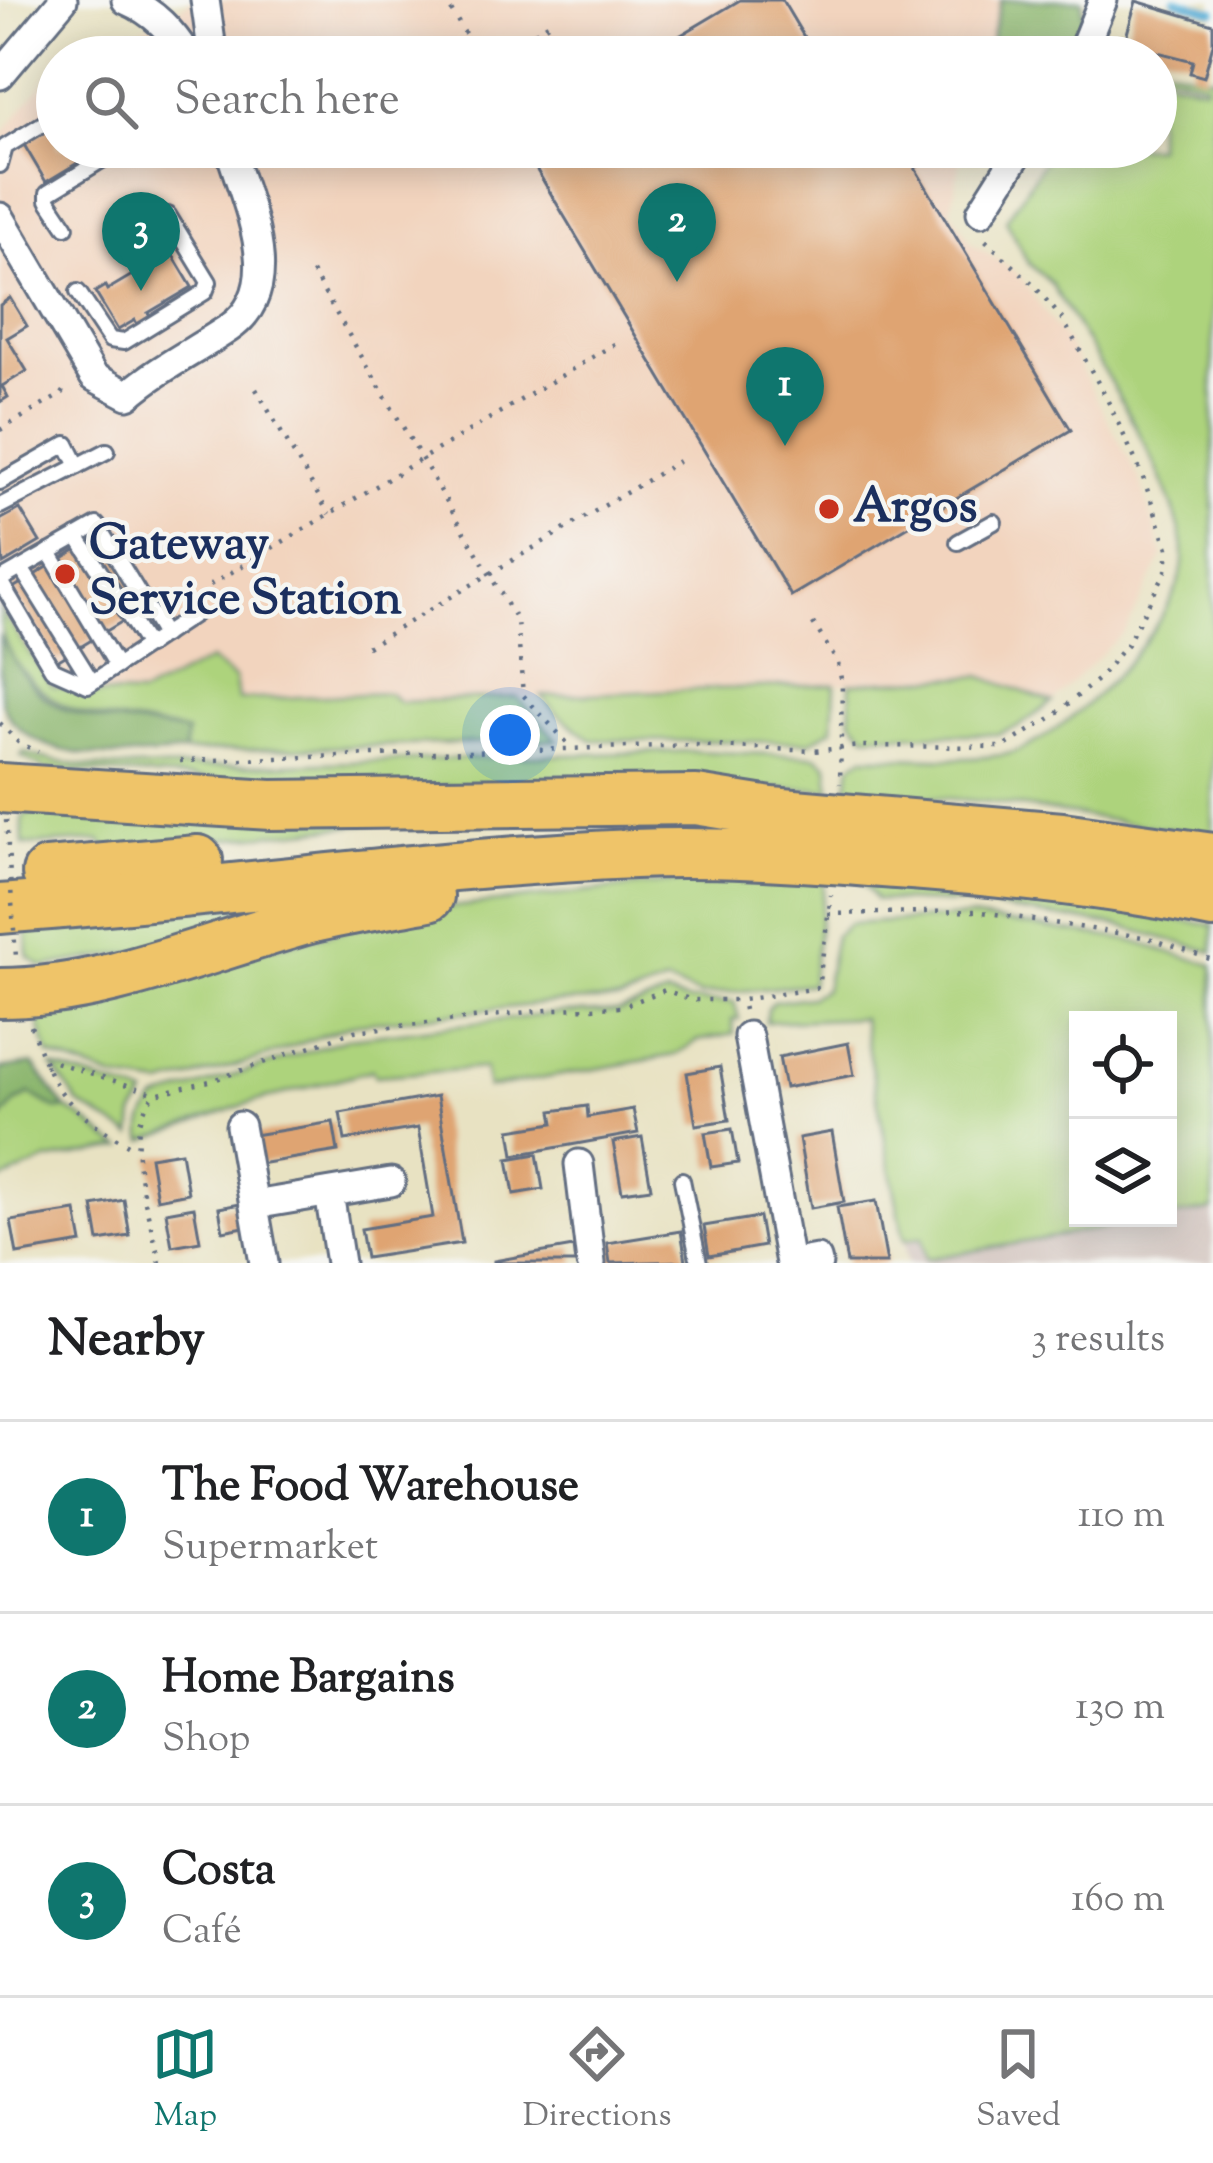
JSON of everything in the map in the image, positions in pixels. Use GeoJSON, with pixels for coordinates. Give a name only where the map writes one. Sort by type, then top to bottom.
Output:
{"type":"FeatureCollection","features":[{"type":"Feature","properties":{"kind":"highway"},"geometry":{"type":"LineString","coordinates":[[4,778],[68,792],[271,805],[696,800],[771,812],[1062,836],[1213,858]]}},
{"type":"Feature","properties":{"kind":"highway"},"geometry":{"type":"LineString","coordinates":[[0,876],[538,824],[771,812]]}},
{"type":"Feature","properties":{"kind":"highway"},"geometry":{"type":"LineString","coordinates":[[15,990],[23,993],[107,976],[309,920],[639,854]]}},
{"type":"Feature","properties":{"kind":"highway"},"geometry":{"type":"LineString","coordinates":[[0,909],[128,900],[463,863],[639,854],[782,856],[953,867],[1134,888],[1213,904]]}},
{"type":"Feature","properties":{"kind":"street"},"geometry":{"type":"LineString","coordinates":[[0,76],[63,0]]}},
{"type":"Feature","properties":{"kind":"street"},"geometry":{"type":"LineString","coordinates":[[126,0],[146,9],[174,36]]}},
{"type":"Feature","properties":{"kind":"street"},"geometry":{"type":"LineString","coordinates":[[205,0],[210,36]]}},
{"type":"Feature","properties":{"kind":"street"},"geometry":{"type":"LineString","coordinates":[[1089,36],[1103,3]]}},
{"type":"Feature","properties":{"kind":"street"},"geometry":{"type":"LineString","coordinates":[[0,217],[94,376],[128,395],[152,374],[246,314],[260,286],[262,268],[236,168]]}},
{"type":"Feature","properties":{"kind":"street"},"geometry":{"type":"LineString","coordinates":[[981,212],[1009,168]]}},
{"type":"Feature","properties":{"kind":"street"},"geometry":{"type":"LineString","coordinates":[[748,1036],[792,1263],[817,1259],[818,1263]]}},
{"type":"Feature","properties":{"kind":"street"},"geometry":{"type":"LineString","coordinates":[[239,1126],[265,1263]]}},
{"type":"Feature","properties":{"kind":"street"},"geometry":{"type":"LineString","coordinates":[[580,1164],[591,1263]]}},
{"type":"Feature","properties":{"kind":"street"},"geometry":{"type":"LineString","coordinates":[[254,1205],[391,1182]]}},
{"type":"Feature","properties":{"kind":"street"},"geometry":{"type":"LineString","coordinates":[[329,1193],[340,1263]]}},
{"type":"Feature","properties":{"kind":"lane"},"geometry":{"type":"LineString","coordinates":[[0,165],[5,147],[36,128]]}},
{"type":"Feature","properties":{"kind":"lane"},"geometry":{"type":"LineString","coordinates":[[66,227],[48,193],[89,168]]}},
{"type":"Feature","properties":{"kind":"lane"},"geometry":{"type":"LineString","coordinates":[[78,292],[110,340],[124,342],[205,292],[209,282],[168,215]]}},
{"type":"Feature","properties":{"kind":"lane"},"geometry":{"type":"LineString","coordinates":[[0,482],[67,445],[78,466]]}},
{"type":"Feature","properties":{"kind":"lane"},"geometry":{"type":"LineString","coordinates":[[0,506],[107,451]]}},
{"type":"Feature","properties":{"kind":"lane"},"geometry":{"type":"LineString","coordinates":[[958,542],[994,522]]}},
{"type":"Feature","properties":{"kind":"lane"},"geometry":{"type":"LineString","coordinates":[[164,635],[97,525],[0,580],[52,669],[88,685],[148,646],[195,614]]}},
{"type":"Feature","properties":{"kind":"lane"},"geometry":{"type":"LineString","coordinates":[[76,536],[148,646]]}},
{"type":"Feature","properties":{"kind":"lane"},"geometry":{"type":"LineString","coordinates":[[49,552],[117,666]]}},
{"type":"Feature","properties":{"kind":"lane"},"geometry":{"type":"LineString","coordinates":[[21,568],[92,682]]}},
{"type":"Feature","properties":{"kind":"lane"},"geometry":{"type":"LineString","coordinates":[[682,1180],[699,1263]]}},
{"type":"Feature","properties":{"kind":"path"},"geometry":{"type":"LineString","coordinates":[[446,0],[467,36]]}},
{"type":"Feature","properties":{"kind":"path"},"geometry":{"type":"LineString","coordinates":[[528,36],[553,21]]}},
{"type":"Feature","properties":{"kind":"path"},"geometry":{"type":"LineString","coordinates":[[171,761],[694,745],[812,751],[1003,747],[1051,718],[1097,680],[1126,644],[1166,571],[1168,548],[1141,472],[1063,320],[982,236],[974,220],[981,212]]}},
{"type":"Feature","properties":{"kind":"path"},"geometry":{"type":"LineString","coordinates":[[312,272],[518,621],[523,695],[574,750]]}},
{"type":"Feature","properties":{"kind":"path"},"geometry":{"type":"LineString","coordinates":[[210,585],[618,342]]}},
{"type":"Feature","properties":{"kind":"path"},"geometry":{"type":"LineString","coordinates":[[0,430],[62,394],[70,382],[69,372],[86,362]]}},
{"type":"Feature","properties":{"kind":"path"},"geometry":{"type":"LineString","coordinates":[[256,389],[329,514]]}},
{"type":"Feature","properties":{"kind":"path"},"geometry":{"type":"LineString","coordinates":[[367,646],[686,458]]}},
{"type":"Feature","properties":{"kind":"path"},"geometry":{"type":"LineString","coordinates":[[813,622],[838,663],[840,784]]}},
{"type":"Feature","properties":{"kind":"path"},"geometry":{"type":"LineString","coordinates":[[0,723],[18,742],[4,778],[15,990],[55,1087],[84,1120],[135,1149]]}},
{"type":"Feature","properties":{"kind":"path"},"geometry":{"type":"LineString","coordinates":[[45,1066],[55,1062],[155,1094],[214,1080],[354,1031],[556,1009],[603,1009],[665,990],[692,1000],[742,1000],[818,988],[832,884]]}},
{"type":"Feature","properties":{"kind":"path"},"geometry":{"type":"LineString","coordinates":[[829,914],[976,911],[1149,938],[1213,959]]}},
{"type":"Feature","properties":{"kind":"path"},"geometry":{"type":"LineString","coordinates":[[742,1000],[748,1036]]}},
{"type":"Feature","properties":{"kind":"path"},"geometry":{"type":"LineString","coordinates":[[155,1094],[136,1124],[135,1149],[160,1263]]}},
{"type":"Feature","properties":{"kind":"shaded area"},"geometry":{"type":"Polygon","coordinates":[[[193,0],[1001,0],[992,36],[130,36],[193,0]]]}},
{"type":"Feature","properties":{"kind":"shaded area"},"geometry":{"type":"Polygon","coordinates":[[[36,92],[36,168],[959,168],[951,210],[971,243],[1017,273],[1067,343],[1140,480],[1163,556],[1126,630],[1052,702],[980,676],[132,718],[55,699],[0,631],[0,136],[36,92]]]}},
{"type":"Feature","properties":{"kind":"shaded area"},"geometry":{"type":"Polygon","coordinates":[[[1213,1210],[1213,1263],[908,1263],[904,1240],[922,1237],[927,1259],[1114,1227],[1177,1227],[1177,1216],[1213,1210]]]}},
{"type":"Feature","properties":{"kind":"green space"},"geometry":{"type":"Polygon","coordinates":[[[1001,0],[1082,0],[1084,23],[1074,36],[992,36],[1001,0]]]}},
{"type":"Feature","properties":{"kind":"green space"},"geometry":{"type":"Polygon","coordinates":[[[1177,69],[1213,75],[1213,836],[991,802],[847,790],[851,765],[864,757],[1002,755],[1055,730],[1140,648],[1177,587],[1183,562],[1180,534],[1153,461],[1051,283],[1028,263],[1006,220],[1039,168],[1177,168],[1177,81],[1204,87],[1206,83],[1177,75],[1177,69]]]}},
{"type":"Feature","properties":{"kind":"green space"},"geometry":{"type":"Polygon","coordinates":[[[0,609],[52,686],[95,694],[141,695],[210,660],[235,679],[238,700],[388,693],[400,702],[517,697],[557,740],[184,752],[186,732],[83,713],[46,694],[10,654],[0,609]]]}},
{"type":"Feature","properties":{"kind":"green space"},"geometry":{"type":"Polygon","coordinates":[[[0,637],[26,678],[46,698],[96,719],[187,733],[184,752],[81,754],[33,738],[15,724],[2,703],[0,637]]]}},
{"type":"Feature","properties":{"kind":"green space"},"geometry":{"type":"Polygon","coordinates":[[[980,676],[1052,702],[1020,726],[997,734],[866,735],[851,719],[850,683],[980,676]]]}},
{"type":"Feature","properties":{"kind":"green space"},"geometry":{"type":"Polygon","coordinates":[[[835,684],[833,728],[810,742],[591,740],[541,696],[835,684]]]}},
{"type":"Feature","properties":{"kind":"green space"},"geometry":{"type":"Polygon","coordinates":[[[692,751],[816,756],[828,765],[830,789],[317,786],[45,769],[21,756],[24,752],[97,767],[172,768],[692,751]]]}},
{"type":"Feature","properties":{"kind":"green space"},"geometry":{"type":"Polygon","coordinates":[[[27,813],[387,822],[109,851],[100,841],[23,845],[22,819],[27,813]]]}},
{"type":"Feature","properties":{"kind":"green space"},"geometry":{"type":"Polygon","coordinates":[[[749,874],[822,879],[811,984],[700,995],[666,983],[621,1000],[354,1024],[253,1061],[162,1086],[115,1079],[49,1055],[32,1003],[435,909],[749,874]]]}},
{"type":"Feature","properties":{"kind":"green space"},"geometry":{"type":"Polygon","coordinates":[[[857,875],[1213,925],[1213,952],[1120,926],[967,904],[876,900],[857,875]]]}},
{"type":"Feature","properties":{"kind":"green space"},"geometry":{"type":"Polygon","coordinates":[[[376,890],[153,949],[42,967],[28,956],[27,927],[376,890]]]}},
{"type":"Feature","properties":{"kind":"green space"},"geometry":{"type":"Polygon","coordinates":[[[970,917],[1129,940],[1213,965],[1213,1210],[1177,1216],[1177,1011],[1069,1011],[1069,1227],[1112,1227],[926,1259],[922,1238],[904,1240],[862,1018],[766,1022],[773,1002],[810,997],[825,989],[835,936],[849,924],[970,917]]]}},
{"type":"Feature","properties":{"kind":"green space"},"geometry":{"type":"Polygon","coordinates":[[[667,995],[686,1001],[734,1002],[739,1019],[732,1020],[734,1034],[697,1041],[675,1055],[488,1088],[484,1068],[375,1076],[372,1070],[246,1104],[144,1141],[145,1119],[157,1100],[349,1038],[560,1013],[619,1012],[667,995]]]}},
{"type":"Feature","properties":{"kind":"green space"},"geometry":{"type":"Polygon","coordinates":[[[33,1064],[66,1109],[55,1109],[30,1094],[0,1120],[0,1069],[33,1064]]]}},
{"type":"Feature","properties":{"kind":"green space"},"geometry":{"type":"Polygon","coordinates":[[[53,1067],[146,1096],[134,1116],[132,1136],[79,1104],[53,1067]]]}},
{"type":"Feature","properties":{"kind":"green space"},"geometry":{"type":"Polygon","coordinates":[[[30,1094],[73,1112],[122,1148],[45,1161],[0,1181],[0,1120],[30,1094]]]}},
{"type":"Feature","properties":{"kind":"building"},"geometry":{"type":"Polygon","coordinates":[[[740,0],[782,0],[803,36],[679,36],[740,0]]]}},
{"type":"Feature","properties":{"kind":"building"},"geometry":{"type":"Polygon","coordinates":[[[1136,1],[1213,24],[1204,77],[1190,73],[1193,61],[1177,57],[1177,36],[1126,36],[1136,1]]]}},
{"type":"Feature","properties":{"kind":"building"},"geometry":{"type":"Polygon","coordinates":[[[36,135],[36,165],[23,143],[36,135]]]}},
{"type":"Feature","properties":{"kind":"building"},"geometry":{"type":"Polygon","coordinates":[[[38,168],[69,168],[46,182],[38,168]]]}},
{"type":"Feature","properties":{"kind":"building"},"geometry":{"type":"Polygon","coordinates":[[[536,168],[915,168],[1071,430],[791,596],[536,168]]]}},
{"type":"Feature","properties":{"kind":"building"},"geometry":{"type":"Polygon","coordinates":[[[171,252],[192,287],[148,313],[152,320],[139,328],[135,320],[118,330],[95,292],[105,286],[107,290],[171,252]]]}},
{"type":"Feature","properties":{"kind":"building"},"geometry":{"type":"Polygon","coordinates":[[[10,298],[27,326],[7,338],[27,371],[2,386],[8,397],[0,402],[0,305],[10,298]]]}},
{"type":"Feature","properties":{"kind":"building"},"geometry":{"type":"Polygon","coordinates":[[[20,509],[40,542],[3,564],[0,520],[20,509]]]}},
{"type":"Feature","properties":{"kind":"building"},"geometry":{"type":"Polygon","coordinates":[[[107,531],[151,604],[57,661],[13,588],[107,531]]]}},
{"type":"Feature","properties":{"kind":"building"},"geometry":{"type":"Polygon","coordinates":[[[848,1043],[854,1075],[785,1088],[779,1057],[848,1043]]]}},
{"type":"Feature","properties":{"kind":"building"},"geometry":{"type":"Polygon","coordinates":[[[720,1067],[729,1120],[696,1125],[687,1073],[720,1067]]]}},
{"type":"Feature","properties":{"kind":"building"},"geometry":{"type":"Polygon","coordinates":[[[437,1096],[462,1243],[366,1258],[361,1229],[433,1217],[418,1128],[345,1140],[340,1113],[437,1096]]]}},
{"type":"Feature","properties":{"kind":"building"},"geometry":{"type":"Polygon","coordinates":[[[587,1106],[588,1117],[633,1109],[638,1133],[514,1155],[510,1130],[554,1123],[552,1111],[587,1106]]]}},
{"type":"Feature","properties":{"kind":"building"},"geometry":{"type":"Polygon","coordinates":[[[333,1122],[338,1151],[253,1165],[248,1136],[333,1122]]]}},
{"type":"Feature","properties":{"kind":"building"},"geometry":{"type":"Polygon","coordinates":[[[732,1129],[738,1163],[711,1167],[705,1133],[732,1129]]]}},
{"type":"Feature","properties":{"kind":"building"},"geometry":{"type":"Polygon","coordinates":[[[832,1132],[844,1202],[811,1208],[799,1138],[832,1132]]]}},
{"type":"Feature","properties":{"kind":"building"},"geometry":{"type":"Polygon","coordinates":[[[642,1137],[651,1188],[622,1192],[613,1142],[642,1137]]]}},
{"type":"Feature","properties":{"kind":"building"},"geometry":{"type":"Polygon","coordinates":[[[181,1152],[188,1193],[157,1199],[150,1157],[181,1152]]]}},
{"type":"Feature","properties":{"kind":"building"},"geometry":{"type":"Polygon","coordinates":[[[537,1154],[543,1189],[514,1194],[508,1159],[537,1154]]]}},
{"type":"Feature","properties":{"kind":"building"},"geometry":{"type":"Polygon","coordinates":[[[124,1200],[130,1236],[99,1241],[93,1206],[124,1200]]]}},
{"type":"Feature","properties":{"kind":"building"},"geometry":{"type":"Polygon","coordinates":[[[876,1201],[887,1263],[847,1263],[837,1207],[876,1201]]]}},
{"type":"Feature","properties":{"kind":"building"},"geometry":{"type":"Polygon","coordinates":[[[240,1204],[244,1227],[223,1231],[219,1208],[240,1204]]]}},
{"type":"Feature","properties":{"kind":"building"},"geometry":{"type":"Polygon","coordinates":[[[194,1207],[200,1241],[172,1246],[166,1212],[194,1207]]]}},
{"type":"Feature","properties":{"kind":"building"},"geometry":{"type":"Polygon","coordinates":[[[76,1211],[82,1243],[17,1254],[11,1221],[76,1211]]]}},
{"type":"Feature","properties":{"kind":"building"},"geometry":{"type":"Polygon","coordinates":[[[759,1217],[764,1246],[709,1256],[704,1226],[759,1217]]]}},
{"type":"Feature","properties":{"kind":"building"},"geometry":{"type":"Polygon","coordinates":[[[681,1231],[686,1261],[610,1263],[607,1243],[681,1231]]]}},
{"type":"Feature","properties":{"kind":"building"},"geometry":{"type":"Polygon","coordinates":[[[573,1247],[575,1263],[494,1263],[494,1261],[573,1247]]]}},
{"type":"Feature","properties":{"kind":"waterway"},"geometry":{"type":"LineString","coordinates":[[1176,0],[1213,11]]}},
{"type":"Feature","properties":{"kind":"place","name":"Home Bargains"},"geometry":{"type":"Point","coordinates":[677,282]}},
{"type":"Feature","properties":{"kind":"place","name":"Costa"},"geometry":{"type":"Point","coordinates":[141,291]}},
{"type":"Feature","properties":{"kind":"place","name":"The Food Warehouse"},"geometry":{"type":"Point","coordinates":[785,446]}},
{"type":"Feature","properties":{"kind":"place","name":"Argos"},"geometry":{"type":"Point","coordinates":[829,509]}},
{"type":"Feature","properties":{"kind":"place","name":"Gateway Service Station"},"geometry":{"type":"Point","coordinates":[65,574]}}]}
